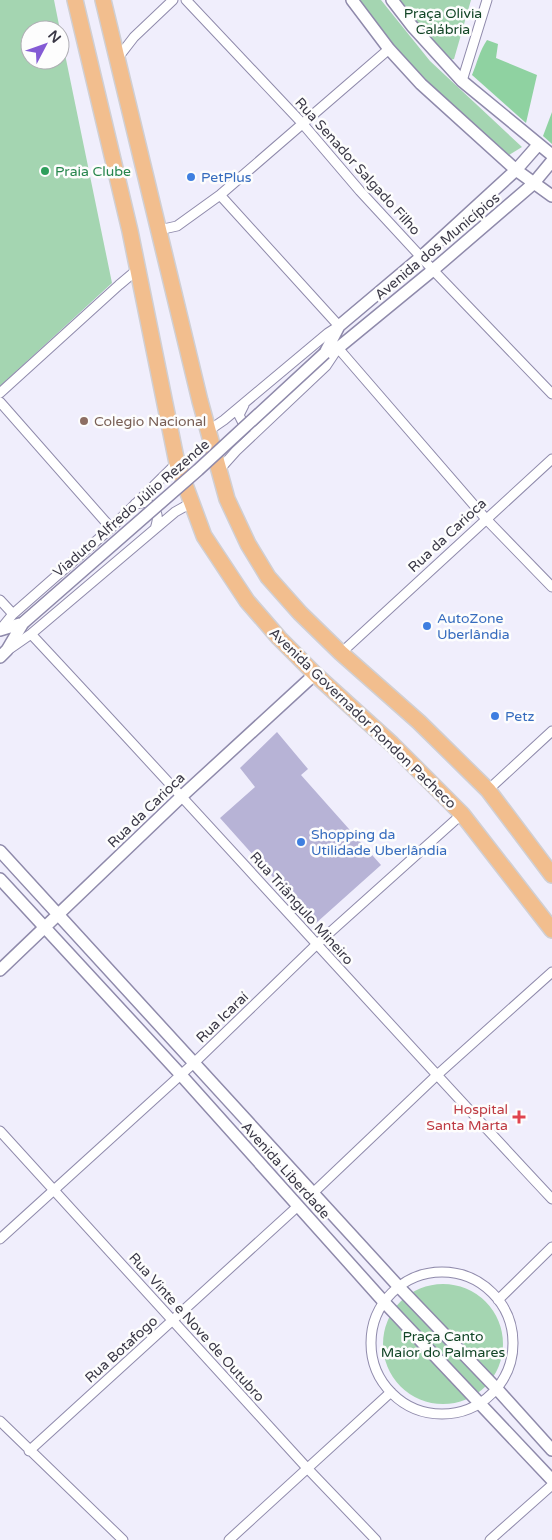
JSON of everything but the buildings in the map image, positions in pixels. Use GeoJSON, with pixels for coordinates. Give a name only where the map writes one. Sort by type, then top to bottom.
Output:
{"type":"FeatureCollection","features":[{"type":"Feature","properties":{"kind":"main road","name":"Avenida Governador Rondon Pacheco"},"geometry":{"type":"LineString","coordinates":[[75,0],[138,269],[177,463],[204,536],[247,601],[279,638],[315,674],[392,744],[462,814],[552,930]]}},
{"type":"Feature","properties":{"kind":"main road"},"geometry":{"type":"LineString","coordinates":[[103,0],[208,431],[227,499],[248,544],[268,577],[300,613],[340,653],[419,722],[488,790],[552,875]]}},
{"type":"Feature","properties":{"kind":"street"},"geometry":{"type":"LineString","coordinates":[[117,59],[134,37],[174,0]]}},
{"type":"Feature","properties":{"kind":"street","name":"Rua Senador Salgado Filho"},"geometry":{"type":"LineString","coordinates":[[186,0],[302,123],[360,191],[433,270],[552,394]]}},
{"type":"Feature","properties":{"kind":"street"},"geometry":{"type":"LineString","coordinates":[[352,0],[389,50],[421,84],[516,170],[551,196]]}},
{"type":"Feature","properties":{"kind":"street"},"geometry":{"type":"LineString","coordinates":[[392,0],[412,26],[462,81],[552,155]]}},
{"type":"Feature","properties":{"kind":"street"},"geometry":{"type":"LineString","coordinates":[[462,81],[487,0]]}},
{"type":"Feature","properties":{"kind":"street"},"geometry":{"type":"LineString","coordinates":[[159,230],[177,226],[220,195],[389,50]]}},
{"type":"Feature","properties":{"kind":"street","name":"Avenida dos Municípios"},"geometry":{"type":"LineString","coordinates":[[208,431],[245,403],[328,333],[340,326],[421,257],[516,170],[538,145]]}},
{"type":"Feature","properties":{"kind":"street","name":"Avenida dos Municípios"},"geometry":{"type":"LineString","coordinates":[[219,470],[265,423],[326,366],[338,348],[533,184],[552,162]]}},
{"type":"Feature","properties":{"kind":"street"},"geometry":{"type":"LineString","coordinates":[[220,195],[340,326]]}},
{"type":"Feature","properties":{"kind":"street"},"geometry":{"type":"LineString","coordinates":[[0,393],[119,284],[138,269]]}},
{"type":"Feature","properties":{"kind":"street","name":"Avenida dos Municípios"},"geometry":{"type":"LineString","coordinates":[[325,353],[340,326]]}},
{"type":"Feature","properties":{"kind":"street"},"geometry":{"type":"LineString","coordinates":[[338,348],[486,519],[552,587]]}},
{"type":"Feature","properties":{"kind":"street","name":"Avenida dos Municípios"},"geometry":{"type":"LineString","coordinates":[[325,353],[338,348]]}},
{"type":"Feature","properties":{"kind":"street","name":"Viaduto Alfredo Júlio Rezende"},"geometry":{"type":"LineString","coordinates":[[23,623],[198,470],[325,353]]}},
{"type":"Feature","properties":{"kind":"street"},"geometry":{"type":"LineString","coordinates":[[0,402],[110,528]]}},
{"type":"Feature","properties":{"kind":"street"},"geometry":{"type":"LineString","coordinates":[[245,403],[239,415],[243,423],[252,427],[265,423]]}},
{"type":"Feature","properties":{"kind":"street","name":"Rua da Carioca"},"geometry":{"type":"LineString","coordinates":[[340,653],[552,459]]}},
{"type":"Feature","properties":{"kind":"street"},"geometry":{"type":"LineString","coordinates":[[0,630],[13,614],[110,528],[177,463]]}},
{"type":"Feature","properties":{"kind":"street"},"geometry":{"type":"LineString","coordinates":[[134,504],[147,502],[157,512],[158,521],[154,529]]}},
{"type":"Feature","properties":{"kind":"street"},"geometry":{"type":"LineString","coordinates":[[4,653],[31,634],[175,512],[191,503]]}},
{"type":"Feature","properties":{"kind":"street"},"geometry":{"type":"LineString","coordinates":[[0,600],[13,614]]}},
{"type":"Feature","properties":{"kind":"street"},"geometry":{"type":"LineString","coordinates":[[0,630],[23,623]]}},
{"type":"Feature","properties":{"kind":"street"},"geometry":{"type":"LineString","coordinates":[[4,653],[23,623]]}},
{"type":"Feature","properties":{"kind":"street","name":"Rua Triângulo Mineiro"},"geometry":{"type":"LineString","coordinates":[[31,634],[552,1200]]}},
{"type":"Feature","properties":{"kind":"street","name":"Rua da Carioca"},"geometry":{"type":"LineString","coordinates":[[0,970],[182,796],[315,674]]}},
{"type":"Feature","properties":{"kind":"street"},"geometry":{"type":"LineString","coordinates":[[488,790],[552,731]]}},
{"type":"Feature","properties":{"kind":"street","name":"Rua Icaraí"},"geometry":{"type":"LineString","coordinates":[[0,1239],[195,1062],[317,944],[462,814]]}},
{"type":"Feature","properties":{"kind":"street","name":"Avenida Liberdade"},"geometry":{"type":"LineString","coordinates":[[0,851],[399,1287],[497,1389],[552,1450]]}},
{"type":"Feature","properties":{"kind":"street","name":"Avenida Liberdade"},"geometry":{"type":"LineString","coordinates":[[0,879],[180,1075],[384,1302],[552,1480]]}},
{"type":"Feature","properties":{"kind":"street"},"geometry":{"type":"LineString","coordinates":[[314,1192],[436,1076],[552,972]]}},
{"type":"Feature","properties":{"kind":"street","name":"Rua Vinte e Nove de Outubro"},"geometry":{"type":"LineString","coordinates":[[0,1131],[307,1468],[376,1540]]}},
{"type":"Feature","properties":{"kind":"street","name":"Rua Botafogo"},"geometry":{"type":"LineString","coordinates":[[29,1451],[298,1206]]}},
{"type":"Feature","properties":{"kind":"street"},"geometry":{"type":"LineString","coordinates":[[498,1300],[552,1247]]}},
{"type":"Feature","properties":{"kind":"street"},"geometry":{"type":"LineString","coordinates":[[433,1273],[451,1273],[477,1282],[498,1300],[508,1316],[513,1335],[513,1354],[507,1373],[497,1389],[481,1403],[463,1411],[444,1414],[424,1412],[406,1404],[391,1392],[381,1379],[375,1364],[372,1348],[374,1324],[384,1302],[399,1287],[415,1278],[433,1273]]}},
{"type":"Feature","properties":{"kind":"street"},"geometry":{"type":"LineString","coordinates":[[229,1540],[391,1392]]}},
{"type":"Feature","properties":{"kind":"street"},"geometry":{"type":"LineString","coordinates":[[0,1421],[123,1540]]}},
{"type":"Feature","properties":{"kind":"street"},"geometry":{"type":"LineString","coordinates":[[490,1540],[552,1484]]}},
{"type":"Feature","properties":{"kind":"green space","name":"Praia Clube"},"geometry":{"type":"Polygon","coordinates":[[[0,0],[54,0],[58,20],[20,20],[20,70],[68,70],[112,283],[0,386],[0,0]]]}},
{"type":"Feature","properties":{"kind":"green space"},"geometry":{"type":"Polygon","coordinates":[[[358,0],[381,0],[430,61],[522,147],[509,155],[458,112],[403,56],[358,0]]]}},
{"type":"Feature","properties":{"kind":"green space","name":"Praça Olivia Calábria"},"geometry":{"type":"Polygon","coordinates":[[[398,0],[471,0],[454,59],[450,60],[405,11],[398,0]]]}},
{"type":"Feature","properties":{"kind":"green space"},"geometry":{"type":"Polygon","coordinates":[[[487,40],[498,44],[496,58],[537,75],[526,123],[472,75],[480,52],[487,40]]]}},
{"type":"Feature","properties":{"kind":"green space"},"geometry":{"type":"Polygon","coordinates":[[[552,112],[552,144],[543,136],[552,112]]]}},
{"type":"Feature","properties":{"kind":"green space","name":"Praça Canto Maior do Palmares"},"geometry":{"type":"Polygon","coordinates":[[[443,1284],[466,1288],[486,1301],[499,1321],[503,1344],[499,1367],[486,1387],[466,1400],[443,1404],[420,1400],[400,1387],[387,1367],[383,1344],[387,1321],[400,1301],[420,1288],[443,1284]]]}},
{"type":"Feature","properties":{"kind":"place","name":"Praia Clube"},"geometry":{"type":"Point","coordinates":[45,171]}},
{"type":"Feature","properties":{"kind":"place","name":"PetPlus"},"geometry":{"type":"Point","coordinates":[191,177]}},
{"type":"Feature","properties":{"kind":"place","name":"Colegio Nacional"},"geometry":{"type":"Point","coordinates":[84,421]}},
{"type":"Feature","properties":{"kind":"place","name":"AutoZone Uberlândia"},"geometry":{"type":"Point","coordinates":[427,626]}},
{"type":"Feature","properties":{"kind":"place","name":"Petz"},"geometry":{"type":"Point","coordinates":[495,716]}},
{"type":"Feature","properties":{"kind":"place","name":"Shopping da Utilidade Uberlândia"},"geometry":{"type":"Point","coordinates":[301,842]}},
{"type":"Feature","properties":{"kind":"place","name":"Hospital Santa Marta"},"geometry":{"type":"Point","coordinates":[519,1117]}}]}
